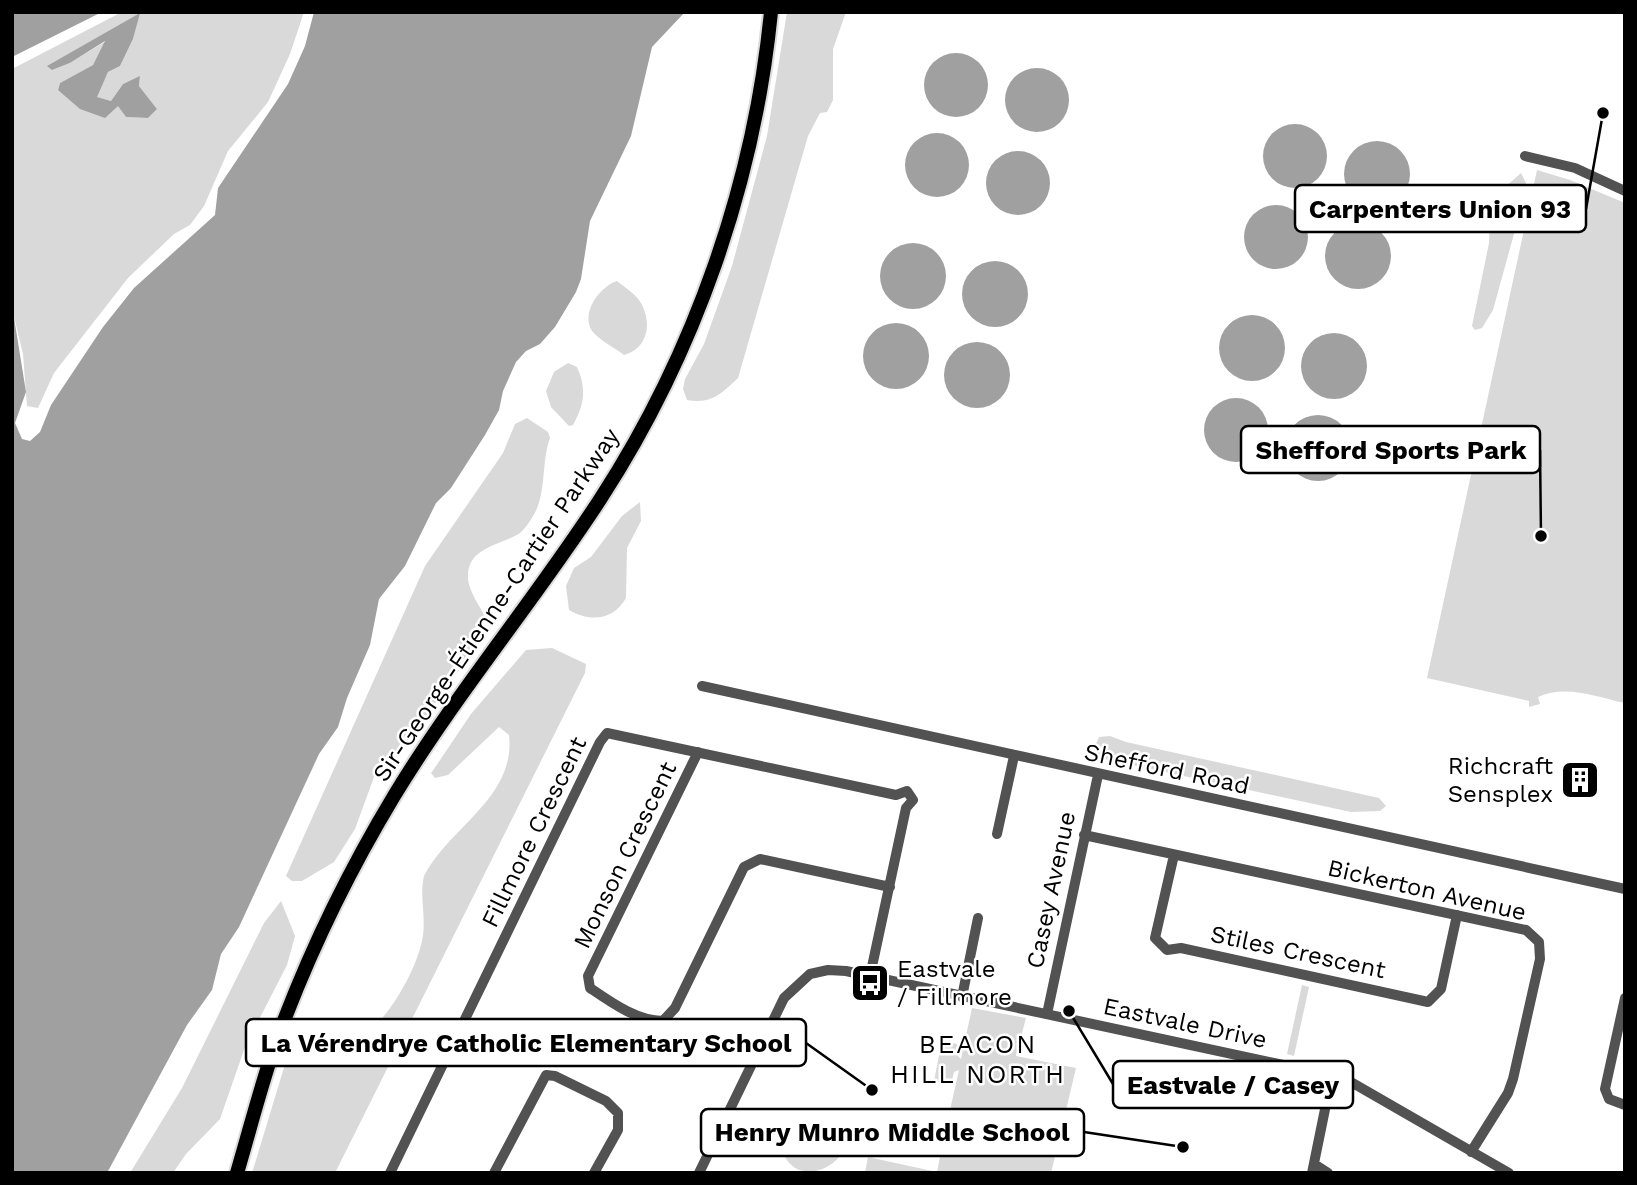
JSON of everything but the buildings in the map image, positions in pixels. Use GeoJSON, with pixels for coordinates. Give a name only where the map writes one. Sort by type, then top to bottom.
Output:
{"type":"FeatureCollection","features":[{"type":"Feature","properties":{"kind":"main road","name":"Sir-George-Étienne-Cartier Parkway"},"geometry":{"type":"LineString","coordinates":[[237,1173],[276,1043],[340,894],[392,799],[449,707],[601,497],[644,427],[679,352],[717,258],[748,154],[771,12]]}},
{"type":"Feature","properties":{"kind":"street"},"geometry":{"type":"LineString","coordinates":[[1525,156],[1575,168],[1625,191]]}},
{"type":"Feature","properties":{"kind":"street","name":"Shefford Road"},"geometry":{"type":"LineString","coordinates":[[702,686],[1625,889]]}},
{"type":"Feature","properties":{"kind":"street","name":"Fillmore Crescent"},"geometry":{"type":"LineString","coordinates":[[390,1173],[600,742],[607,733],[896,795],[907,791],[913,800],[906,808],[870,976]]}},
{"type":"Feature","properties":{"kind":"street","name":"Monson Crescent"},"geometry":{"type":"LineString","coordinates":[[698,752],[588,976],[590,988],[647,1021],[663,1021],[675,1008],[744,867],[760,859],[890,887]]}},
{"type":"Feature","properties":{"kind":"street"},"geometry":{"type":"LineString","coordinates":[[997,834],[1014,756]]}},
{"type":"Feature","properties":{"kind":"street","name":"Casey Avenue"},"geometry":{"type":"LineString","coordinates":[[1046,1014],[1098,775]]}},
{"type":"Feature","properties":{"kind":"street","name":"Bickerton Avenue"},"geometry":{"type":"LineString","coordinates":[[1084,835],[1526,930],[1539,942],[1540,960],[1513,1079],[1471,1152]]}},
{"type":"Feature","properties":{"kind":"street","name":"Stiles Crescent"},"geometry":{"type":"LineString","coordinates":[[1174,855],[1155,938],[1167,950],[1181,948],[1428,1002],[1441,989],[1457,915]]}},
{"type":"Feature","properties":{"kind":"street"},"geometry":{"type":"LineString","coordinates":[[962,997],[978,918]]}},
{"type":"Feature","properties":{"kind":"street","name":"Eastvale Drive"},"geometry":{"type":"LineString","coordinates":[[699,1173],[785,998],[810,974],[828,970],[870,976],[1332,1075],[1355,1082],[1508,1173]]}},
{"type":"Feature","properties":{"kind":"street"},"geometry":{"type":"LineString","coordinates":[[1625,998],[1605,1089],[1609,1099],[1625,1105]]}},
{"type":"Feature","properties":{"kind":"street"},"geometry":{"type":"LineString","coordinates":[[494,1173],[540,1081],[547,1075],[555,1076],[606,1101],[618,1113],[618,1130],[594,1173]]}},
{"type":"Feature","properties":{"kind":"street"},"geometry":{"type":"LineString","coordinates":[[1328,1173],[1313,1168],[1332,1075]]}},
{"type":"Feature","properties":{"kind":"shaded area"},"geometry":{"type":"Polygon","coordinates":[[[12,12],[102,12],[12,57],[12,12]]]}},
{"type":"Feature","properties":{"kind":"shaded area"},"geometry":{"type":"Polygon","coordinates":[[[122,12],[304,12],[290,54],[268,102],[228,151],[204,206],[190,225],[174,234],[128,278],[54,373],[38,408],[27,406],[23,354],[12,308],[12,69],[122,12]],[[139,14],[52,70],[70,63],[106,41],[93,65],[60,83],[58,90],[118,105],[126,117],[148,118],[157,109],[139,86],[140,77],[123,84],[111,101],[96,97],[108,72],[120,66],[133,39],[139,14]]]}},
{"type":"Feature","properties":{"kind":"shaded area"},"geometry":{"type":"Polygon","coordinates":[[[314,12],[685,12],[652,47],[631,136],[590,221],[581,279],[576,292],[555,327],[540,344],[526,351],[516,362],[503,391],[499,410],[485,435],[451,488],[436,503],[405,566],[379,599],[370,645],[347,698],[338,727],[319,754],[239,927],[221,954],[212,990],[187,1025],[107,1173],[12,1173],[12,305],[26,392],[15,423],[22,439],[30,441],[40,432],[51,405],[103,327],[134,288],[215,215],[218,188],[288,84],[305,46],[314,12]]]}},
{"type":"Feature","properties":{"kind":"shaded area"},"geometry":{"type":"Polygon","coordinates":[[[787,12],[846,12],[833,49],[833,100],[827,112],[820,113],[808,136],[738,378],[710,399],[687,400],[683,389],[685,379],[704,344],[732,266],[767,136],[787,12]]]}},
{"type":"Feature","properties":{"kind":"shaded area"},"geometry":{"type":"Polygon","coordinates":[[[140,13],[133,39],[120,66],[108,72],[97,97],[111,101],[123,84],[140,76],[139,86],[157,109],[148,118],[126,117],[118,106],[105,118],[80,109],[58,90],[60,83],[93,65],[105,41],[70,63],[52,70],[47,66],[140,13]]]}},
{"type":"Feature","properties":{"kind":"shaded area"},"geometry":{"type":"Polygon","coordinates":[[[950,53],[962,53],[979,62],[986,73],[986,97],[979,108],[962,117],[950,117],[938,112],[929,103],[924,91],[924,79],[929,67],[938,58],[950,53]]]}},
{"type":"Feature","properties":{"kind":"shaded area"},"geometry":{"type":"Polygon","coordinates":[[[1031,68],[1043,68],[1060,77],[1067,88],[1067,112],[1060,123],[1043,132],[1031,132],[1019,127],[1010,118],[1005,106],[1005,94],[1010,82],[1019,73],[1031,68]]]}},
{"type":"Feature","properties":{"kind":"shaded area"},"geometry":{"type":"Polygon","coordinates":[[[1289,124],[1301,124],[1318,133],[1325,144],[1325,168],[1318,179],[1301,188],[1289,188],[1277,183],[1268,174],[1263,162],[1263,150],[1268,138],[1277,129],[1289,124]]]}},
{"type":"Feature","properties":{"kind":"shaded area"},"geometry":{"type":"Polygon","coordinates":[[[931,133],[943,133],[960,142],[967,153],[967,177],[960,188],[943,197],[931,197],[919,192],[910,183],[905,171],[905,159],[910,147],[919,138],[931,133]]]}},
{"type":"Feature","properties":{"kind":"shaded area"},"geometry":{"type":"Polygon","coordinates":[[[1377,141],[1400,151],[1410,174],[1400,197],[1377,207],[1354,197],[1344,174],[1354,151],[1377,141]]]}},
{"type":"Feature","properties":{"kind":"shaded area"},"geometry":{"type":"Polygon","coordinates":[[[1012,151],[1024,151],[1041,160],[1048,171],[1048,195],[1041,206],[1024,215],[1012,215],[1000,210],[991,201],[986,189],[986,177],[991,165],[1000,156],[1012,151]]]}},
{"type":"Feature","properties":{"kind":"shaded area"},"geometry":{"type":"Polygon","coordinates":[[[1537,170],[1570,180],[1625,203],[1625,703],[1581,693],[1559,692],[1538,697],[1540,704],[1529,707],[1529,701],[1427,678],[1537,170]]]}},
{"type":"Feature","properties":{"kind":"shaded area"},"geometry":{"type":"Polygon","coordinates":[[[1521,173],[1526,183],[1525,194],[1493,310],[1482,328],[1475,330],[1472,326],[1489,243],[1490,212],[1503,189],[1521,173]]]}},
{"type":"Feature","properties":{"kind":"shaded area"},"geometry":{"type":"Polygon","coordinates":[[[1270,205],[1282,205],[1299,214],[1306,225],[1306,249],[1299,260],[1282,269],[1270,269],[1258,264],[1249,255],[1244,243],[1244,231],[1249,219],[1258,210],[1270,205]]]}},
{"type":"Feature","properties":{"kind":"shaded area"},"geometry":{"type":"Polygon","coordinates":[[[1358,223],[1381,233],[1391,256],[1381,279],[1358,289],[1335,279],[1325,256],[1335,233],[1358,223]]]}},
{"type":"Feature","properties":{"kind":"shaded area"},"geometry":{"type":"Polygon","coordinates":[[[913,243],[936,253],[946,276],[936,299],[913,309],[890,299],[880,276],[890,253],[913,243]]]}},
{"type":"Feature","properties":{"kind":"shaded area"},"geometry":{"type":"Polygon","coordinates":[[[995,261],[1018,271],[1028,294],[1018,317],[995,327],[972,317],[962,294],[972,271],[995,261]]]}},
{"type":"Feature","properties":{"kind":"shaded area"},"geometry":{"type":"Polygon","coordinates":[[[617,281],[639,300],[647,325],[639,346],[624,355],[595,334],[589,324],[590,308],[594,301],[605,288],[617,281]]]}},
{"type":"Feature","properties":{"kind":"shaded area"},"geometry":{"type":"Polygon","coordinates":[[[1252,315],[1275,325],[1285,348],[1275,371],[1252,381],[1229,371],[1219,348],[1229,325],[1252,315]]]}},
{"type":"Feature","properties":{"kind":"shaded area"},"geometry":{"type":"Polygon","coordinates":[[[896,323],[919,333],[929,356],[919,379],[896,389],[873,379],[863,356],[873,333],[896,323]]]}},
{"type":"Feature","properties":{"kind":"shaded area"},"geometry":{"type":"Polygon","coordinates":[[[1334,333],[1357,343],[1367,366],[1357,389],[1334,399],[1311,389],[1301,366],[1311,343],[1334,333]]]}},
{"type":"Feature","properties":{"kind":"shaded area"},"geometry":{"type":"Polygon","coordinates":[[[977,342],[1000,352],[1010,375],[1000,398],[977,408],[954,398],[944,375],[954,352],[977,342]]]}},
{"type":"Feature","properties":{"kind":"shaded area"},"geometry":{"type":"Polygon","coordinates":[[[568,363],[577,367],[583,390],[580,411],[573,425],[569,426],[551,407],[546,391],[554,372],[568,363]]]}},
{"type":"Feature","properties":{"kind":"shaded area"},"geometry":{"type":"Polygon","coordinates":[[[1230,398],[1242,398],[1259,407],[1266,418],[1266,442],[1259,453],[1242,462],[1230,462],[1218,457],[1209,448],[1204,436],[1204,424],[1209,412],[1218,403],[1230,398]]]}},
{"type":"Feature","properties":{"kind":"shaded area"},"geometry":{"type":"Polygon","coordinates":[[[1318,415],[1341,425],[1351,448],[1341,471],[1318,481],[1295,471],[1285,448],[1295,425],[1318,415]]]}},
{"type":"Feature","properties":{"kind":"shaded area"},"geometry":{"type":"Polygon","coordinates":[[[527,418],[548,432],[550,438],[540,498],[533,516],[522,531],[486,549],[472,560],[468,579],[470,589],[486,618],[472,656],[453,677],[413,737],[374,777],[355,829],[334,862],[302,881],[292,881],[286,876],[425,566],[503,453],[515,424],[527,418]]]}},
{"type":"Feature","properties":{"kind":"shaded area"},"geometry":{"type":"Polygon","coordinates":[[[640,502],[641,521],[627,548],[626,598],[621,606],[608,615],[592,618],[569,610],[566,586],[574,568],[591,557],[622,516],[640,502]]]}},
{"type":"Feature","properties":{"kind":"shaded area"},"geometry":{"type":"Polygon","coordinates":[[[552,648],[586,664],[585,673],[335,1173],[252,1173],[286,1061],[307,1026],[332,1045],[348,1044],[377,1024],[402,990],[422,941],[424,876],[435,858],[492,794],[502,777],[508,757],[509,735],[499,727],[448,775],[435,778],[431,773],[471,714],[526,650],[552,648]]]}},
{"type":"Feature","properties":{"kind":"shaded area"},"geometry":{"type":"Polygon","coordinates":[[[1110,736],[1126,742],[1379,798],[1386,806],[1380,811],[1351,812],[1095,757],[1093,751],[1099,737],[1110,736]]]}},
{"type":"Feature","properties":{"kind":"shaded area"},"geometry":{"type":"Polygon","coordinates":[[[281,901],[295,936],[287,965],[245,1047],[220,1119],[186,1154],[173,1173],[130,1173],[182,1088],[264,923],[281,901]]]}},
{"type":"Feature","properties":{"kind":"shaded area"},"geometry":{"type":"Polygon","coordinates":[[[1302,985],[1309,987],[1294,1056],[1287,1054],[1302,985]]]}},
{"type":"Feature","properties":{"kind":"shaded area"},"geometry":{"type":"Polygon","coordinates":[[[972,1008],[1026,1018],[1016,1056],[1076,1068],[1051,1173],[865,1173],[868,1157],[937,1172],[945,1132],[932,1131],[933,1118],[942,1114],[948,1119],[959,1070],[954,1072],[951,1084],[934,1081],[942,1040],[960,1045],[958,1056],[961,1059],[972,1008]]]}},
{"type":"Feature","properties":{"kind":"shaded area"},"geometry":{"type":"Polygon","coordinates":[[[803,1109],[844,1120],[848,1126],[846,1146],[840,1156],[833,1163],[815,1171],[797,1169],[784,1155],[796,1113],[803,1109]]]}},
{"type":"Feature","properties":{"kind":"place","name":"Carpenters Union 93"},"geometry":{"type":"Point","coordinates":[1603,113]}},
{"type":"Feature","properties":{"kind":"place","name":"Shefford Sports Park"},"geometry":{"type":"Point","coordinates":[1541,536]}},
{"type":"Feature","properties":{"kind":"place","name":"Richcraft Sensplex"},"geometry":{"type":"Point","coordinates":[1580,780]}},
{"type":"Feature","properties":{"kind":"place","name":"Eastvale / Fillmore"},"geometry":{"type":"Point","coordinates":[870,983]}},
{"type":"Feature","properties":{"kind":"place","name":"Eastvale / Casey"},"geometry":{"type":"Point","coordinates":[1069,1011]}},
{"type":"Feature","properties":{"kind":"place","name":"La Vérendrye Catholic Elementary School"},"geometry":{"type":"Point","coordinates":[872,1090]}},
{"type":"Feature","properties":{"kind":"place","name":"Henry Munro Middle School"},"geometry":{"type":"Point","coordinates":[1183,1147]}},
{"type":"Feature","properties":{"kind":"district","name":"BEACON HILL NORTH"},"geometry":{"type":"Point","coordinates":[978,1059]}}]}
